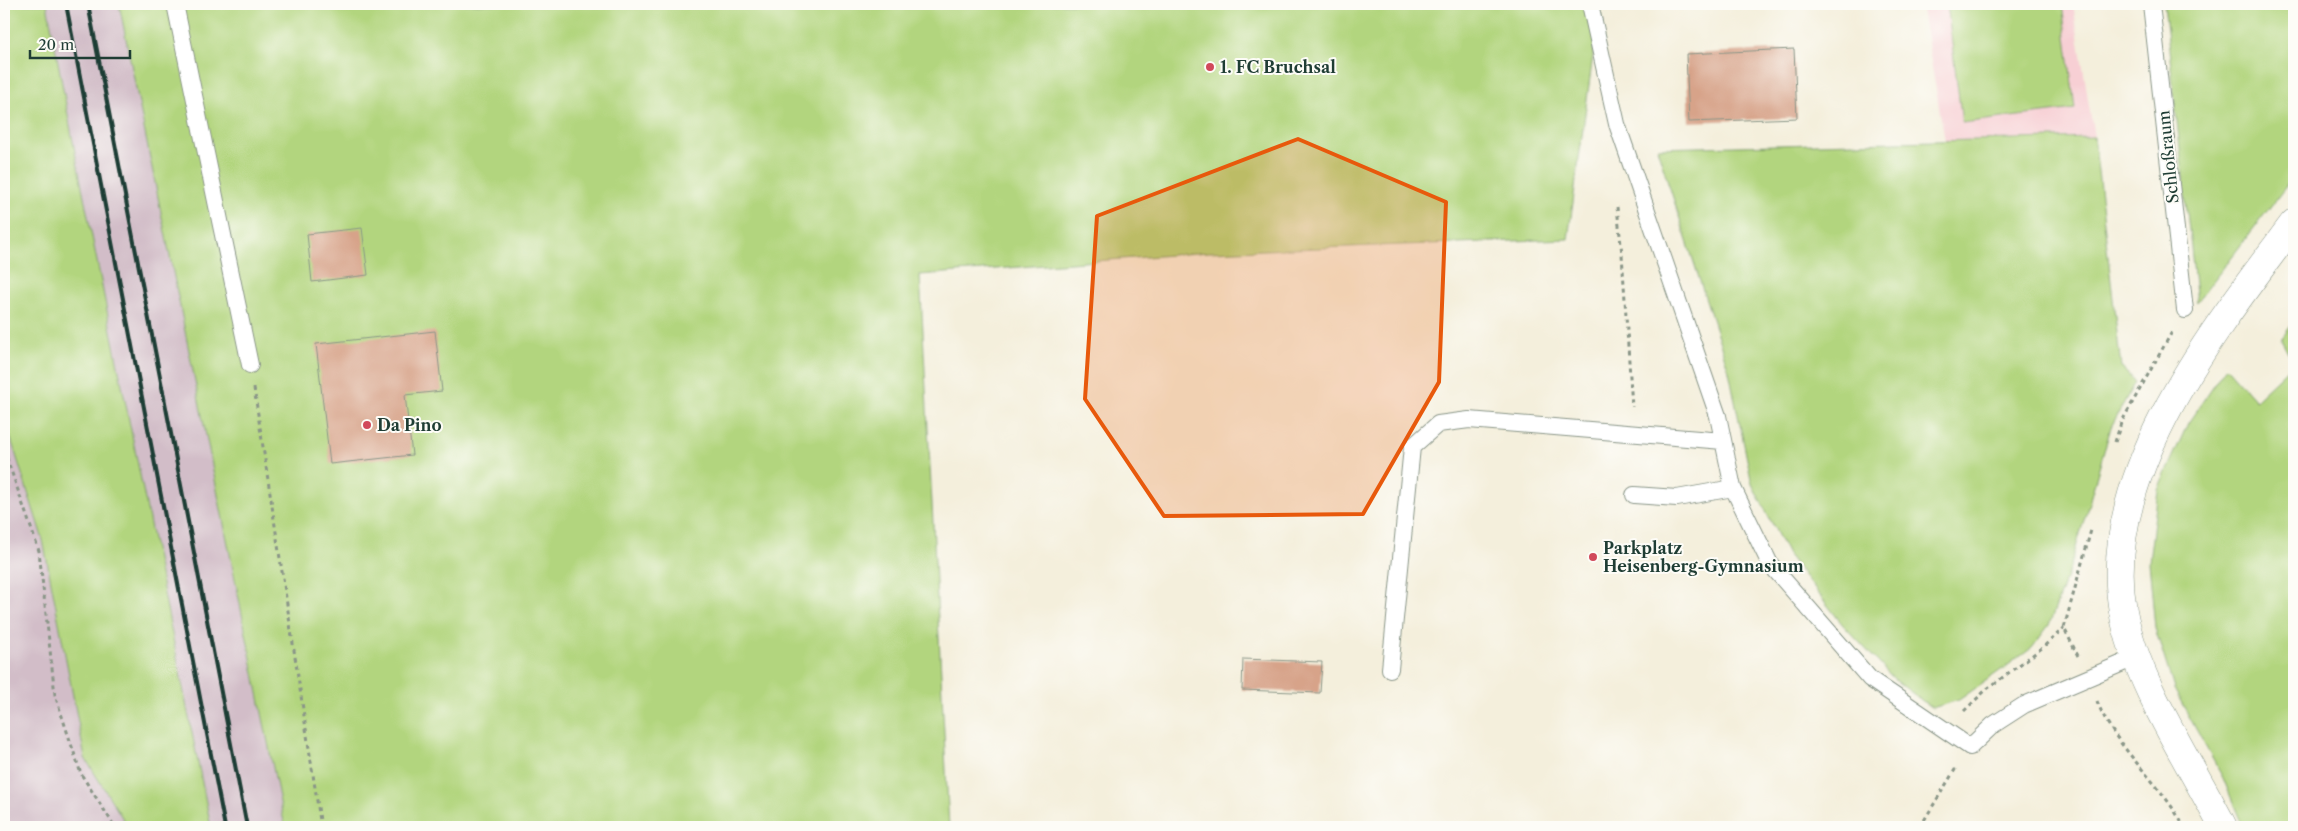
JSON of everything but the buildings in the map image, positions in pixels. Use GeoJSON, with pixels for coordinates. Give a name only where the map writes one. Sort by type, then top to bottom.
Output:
{"type":"FeatureCollection","features":[{"type":"Feature","properties":{"kind":"main road"},"geometry":{"type":"LineString","coordinates":[[2223,827],[2166,722],[2137,657],[2123,611],[2121,565],[2125,522],[2136,481],[2181,385],[2258,271],[2294,223]]}},
{"type":"Feature","properties":{"kind":"lane"},"geometry":{"type":"LineString","coordinates":[[176,4],[250,365]]}},
{"type":"Feature","properties":{"kind":"lane"},"geometry":{"type":"LineString","coordinates":[[1590,4],[1618,124],[1718,416],[1733,488],[1770,564],[1870,679],[1970,747],[1993,724],[2024,705],[2137,657]]}},
{"type":"Feature","properties":{"kind":"lane","name":"Schloßraum"},"geometry":{"type":"LineString","coordinates":[[2151,4],[2185,310]]}},
{"type":"Feature","properties":{"kind":"lane"},"geometry":{"type":"LineString","coordinates":[[1390,669],[1412,448],[1438,424],[1469,420],[1633,432],[1723,441]]}},
{"type":"Feature","properties":{"kind":"lane"},"geometry":{"type":"LineString","coordinates":[[1634,496],[1676,498],[1733,488]]}},
{"type":"Feature","properties":{"kind":"path"},"geometry":{"type":"LineString","coordinates":[[1616,204],[1622,254],[1633,432]]}},
{"type":"Feature","properties":{"kind":"path"},"geometry":{"type":"LineString","coordinates":[[250,365],[321,827]]}},
{"type":"Feature","properties":{"kind":"path"},"geometry":{"type":"LineString","coordinates":[[4,450],[39,551],[55,695],[81,774],[115,827]]}},
{"type":"Feature","properties":{"kind":"path"},"geometry":{"type":"LineString","coordinates":[[1920,827],[1970,747],[1964,710],[2064,628]]}},
{"type":"Feature","properties":{"kind":"path"},"geometry":{"type":"LineString","coordinates":[[2088,678],[2099,708],[2116,736],[2177,812],[2184,827]]}},
{"type":"Feature","properties":{"kind":"highlighted area"},"geometry":{"type":"Polygon","coordinates":[[[1298,139],[1446,202],[1439,382],[1363,514],[1164,516],[1085,399],[1097,216],[1298,139]]]}},
{"type":"Feature","properties":{"kind":"shaded area"},"geometry":{"type":"Polygon","coordinates":[[[47,4],[119,4],[285,827],[211,827],[47,4]]]}},
{"type":"Feature","properties":{"kind":"shaded area"},"geometry":{"type":"Polygon","coordinates":[[[1921,4],[2073,4],[2094,137],[1945,141],[1921,4]]]}},
{"type":"Feature","properties":{"kind":"shaded area"},"geometry":{"type":"Polygon","coordinates":[[[4,423],[9,433],[43,540],[85,758],[128,827],[4,827],[4,423]]]}},
{"type":"Feature","properties":{"kind":"green space"},"geometry":{"type":"Polygon","coordinates":[[[4,4],[47,4],[211,827],[128,827],[85,758],[43,540],[9,433],[4,423],[4,4]]]}},
{"type":"Feature","properties":{"kind":"green space"},"geometry":{"type":"Polygon","coordinates":[[[119,4],[1600,4],[1568,239],[1209,252],[920,275],[949,827],[285,827],[119,4]]]}},
{"type":"Feature","properties":{"kind":"green space"},"geometry":{"type":"Polygon","coordinates":[[[1947,4],[2062,4],[2075,109],[1962,123],[1947,4]]]}},
{"type":"Feature","properties":{"kind":"green space"},"geometry":{"type":"Polygon","coordinates":[[[2164,4],[2294,4],[2294,176],[2197,302],[2164,4]]]}},
{"type":"Feature","properties":{"kind":"green space"},"geometry":{"type":"Polygon","coordinates":[[[2094,137],[2121,367],[2135,382],[2111,427],[2071,565],[2049,625],[2032,648],[1959,700],[1932,708],[1895,680],[1843,625],[1788,555],[1752,484],[1729,371],[1657,148],[2094,137]]]}},
{"type":"Feature","properties":{"kind":"green space"},"geometry":{"type":"Polygon","coordinates":[[[2294,322],[2294,363],[2281,339],[2294,322]]]}},
{"type":"Feature","properties":{"kind":"green space"},"geometry":{"type":"Polygon","coordinates":[[[2294,363],[2294,827],[2243,827],[2223,778],[2174,689],[2155,628],[2149,562],[2158,490],[2188,423],[2226,367],[2255,400],[2294,363]]]}},
{"type":"Feature","properties":{"kind":"railway"},"geometry":{"type":"LineString","coordinates":[[66,4],[225,827]]}},
{"type":"Feature","properties":{"kind":"railway"},"geometry":{"type":"LineString","coordinates":[[88,4],[247,827]]}},
{"type":"Feature","properties":{"kind":"place","name":"1. FC Bruchsal"},"geometry":{"type":"Point","coordinates":[1210,67]}},
{"type":"Feature","properties":{"kind":"place","name":"Da Pino"},"geometry":{"type":"Point","coordinates":[367,425]}},
{"type":"Feature","properties":{"kind":"place","name":"Parkplatz Heisenberg-Gymnasium"},"geometry":{"type":"Point","coordinates":[1593,557]}}]}
